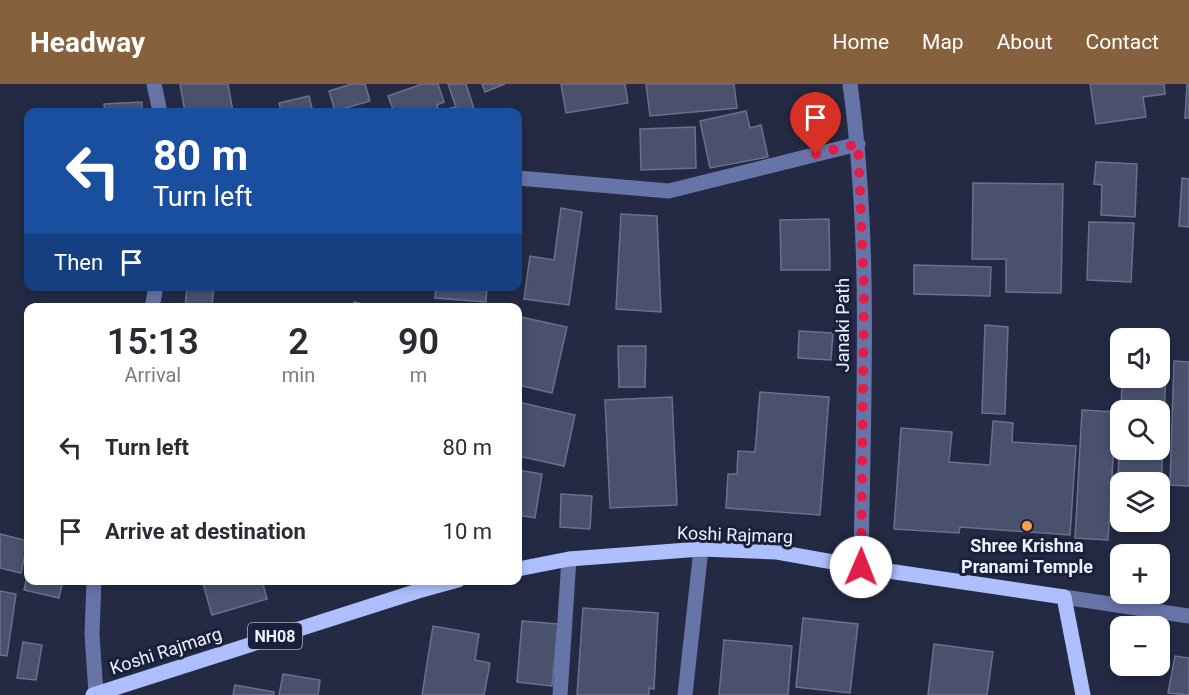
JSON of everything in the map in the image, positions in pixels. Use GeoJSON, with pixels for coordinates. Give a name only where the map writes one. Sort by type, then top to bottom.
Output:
{"type":"FeatureCollection","features":[{"type":"Feature","properties":{"kind":"main road","name":"Koshi Rajmarg"},"geometry":{"type":"LineString","coordinates":[[522,568],[569,559],[701,549],[777,552],[861,567],[1065,597]]}},
{"type":"Feature","properties":{"kind":"main road","name":"Koshi Rajmarg"},"geometry":{"type":"LineString","coordinates":[[94,694],[440,585]]}},
{"type":"Feature","properties":{"kind":"main road"},"geometry":{"type":"LineString","coordinates":[[1065,597],[1083,695]]}},
{"type":"Feature","properties":{"kind":"street"},"geometry":{"type":"LineString","coordinates":[[154,84],[159,108]]}},
{"type":"Feature","properties":{"kind":"street","name":"Janaki Path"},"geometry":{"type":"LineString","coordinates":[[850,84],[858,144],[864,290],[861,567]]}},
{"type":"Feature","properties":{"kind":"street"},"geometry":{"type":"LineString","coordinates":[[522,178],[669,191],[858,144]]}},
{"type":"Feature","properties":{"kind":"street"},"geometry":{"type":"LineString","coordinates":[[685,695],[701,549]]}},
{"type":"Feature","properties":{"kind":"street"},"geometry":{"type":"LineString","coordinates":[[560,695],[569,559]]}},
{"type":"Feature","properties":{"kind":"street"},"geometry":{"type":"LineString","coordinates":[[94,585],[92,634],[94,694]]}},
{"type":"Feature","properties":{"kind":"street"},"geometry":{"type":"LineString","coordinates":[[1065,597],[1189,616]]}},
{"type":"Feature","properties":{"kind":"building"},"geometry":{"type":"Polygon","coordinates":[[[180,84],[228,84],[232,108],[184,108],[180,84]]]}},
{"type":"Feature","properties":{"kind":"building"},"geometry":{"type":"Polygon","coordinates":[[[352,84],[365,84],[370,101],[346,108],[334,108],[329,91],[352,84]]]}},
{"type":"Feature","properties":{"kind":"building"},"geometry":{"type":"Polygon","coordinates":[[[422,84],[438,84],[444,102],[437,105],[438,108],[392,108],[388,96],[422,84]]]}},
{"type":"Feature","properties":{"kind":"building"},"geometry":{"type":"Polygon","coordinates":[[[448,84],[466,84],[474,108],[450,108],[456,107],[448,84]]]}},
{"type":"Feature","properties":{"kind":"building"},"geometry":{"type":"Polygon","coordinates":[[[482,84],[505,84],[485,92],[482,84]]]}},
{"type":"Feature","properties":{"kind":"building"},"geometry":{"type":"Polygon","coordinates":[[[561,84],[625,84],[628,103],[566,113],[561,84]]]}},
{"type":"Feature","properties":{"kind":"building"},"geometry":{"type":"Polygon","coordinates":[[[646,84],[734,84],[737,108],[650,116],[646,84]]]}},
{"type":"Feature","properties":{"kind":"building"},"geometry":{"type":"Polygon","coordinates":[[[1090,84],[1164,84],[1165,94],[1143,97],[1146,117],[1096,124],[1090,84]]]}},
{"type":"Feature","properties":{"kind":"building"},"geometry":{"type":"Polygon","coordinates":[[[1187,84],[1189,84],[1189,118],[1185,118],[1187,84]]]}},
{"type":"Feature","properties":{"kind":"building"},"geometry":{"type":"Polygon","coordinates":[[[309,96],[312,108],[280,108],[279,103],[309,96]]]}},
{"type":"Feature","properties":{"kind":"building"},"geometry":{"type":"Polygon","coordinates":[[[142,102],[142,108],[104,108],[104,104],[142,102]]]}},
{"type":"Feature","properties":{"kind":"building"},"geometry":{"type":"Polygon","coordinates":[[[746,111],[750,128],[761,125],[768,157],[710,168],[700,121],[746,111]]]}},
{"type":"Feature","properties":{"kind":"building"},"geometry":{"type":"Polygon","coordinates":[[[695,127],[696,168],[641,170],[640,129],[695,127]]]}},
{"type":"Feature","properties":{"kind":"building"},"geometry":{"type":"Polygon","coordinates":[[[1096,162],[1137,164],[1135,217],[1101,215],[1102,185],[1094,184],[1096,162]]]}},
{"type":"Feature","properties":{"kind":"building"},"geometry":{"type":"Polygon","coordinates":[[[1182,178],[1189,179],[1189,227],[1179,226],[1182,178]]]}},
{"type":"Feature","properties":{"kind":"building"},"geometry":{"type":"Polygon","coordinates":[[[973,183],[1063,184],[1061,293],[1006,292],[1006,259],[972,259],[973,183]]]}},
{"type":"Feature","properties":{"kind":"building"},"geometry":{"type":"Polygon","coordinates":[[[561,208],[582,212],[569,305],[524,299],[530,256],[554,260],[561,208]]]}},
{"type":"Feature","properties":{"kind":"building"},"geometry":{"type":"Polygon","coordinates":[[[621,214],[657,216],[661,312],[616,309],[621,214]]]}},
{"type":"Feature","properties":{"kind":"building"},"geometry":{"type":"Polygon","coordinates":[[[829,219],[830,270],[781,270],[780,220],[829,219]]]}},
{"type":"Feature","properties":{"kind":"building"},"geometry":{"type":"Polygon","coordinates":[[[1089,222],[1134,223],[1131,282],[1087,280],[1089,222]]]}},
{"type":"Feature","properties":{"kind":"building"},"geometry":{"type":"Polygon","coordinates":[[[914,265],[991,267],[990,296],[914,294],[914,265]]]}},
{"type":"Feature","properties":{"kind":"building"},"geometry":{"type":"Polygon","coordinates":[[[187,291],[213,291],[212,303],[185,303],[187,291]]]}},
{"type":"Feature","properties":{"kind":"building"},"geometry":{"type":"Polygon","coordinates":[[[436,291],[487,291],[486,302],[435,298],[436,291]]]}},
{"type":"Feature","properties":{"kind":"building"},"geometry":{"type":"Polygon","coordinates":[[[522,317],[567,327],[552,393],[522,386],[522,317]]]}},
{"type":"Feature","properties":{"kind":"building"},"geometry":{"type":"Polygon","coordinates":[[[985,325],[1008,327],[1005,414],[982,413],[985,325]]]}},
{"type":"Feature","properties":{"kind":"building"},"geometry":{"type":"Polygon","coordinates":[[[799,331],[833,333],[831,360],[798,358],[799,331]]]}},
{"type":"Feature","properties":{"kind":"building"},"geometry":{"type":"Polygon","coordinates":[[[618,346],[646,346],[645,387],[619,387],[618,346]]]}},
{"type":"Feature","properties":{"kind":"building"},"geometry":{"type":"Polygon","coordinates":[[[1174,361],[1189,362],[1189,486],[1170,485],[1174,361]]]}},
{"type":"Feature","properties":{"kind":"building"},"geometry":{"type":"Polygon","coordinates":[[[1122,388],[1165,388],[1165,400],[1121,400],[1122,388]]]}},
{"type":"Feature","properties":{"kind":"building"},"geometry":{"type":"Polygon","coordinates":[[[760,392],[829,397],[820,515],[726,508],[728,474],[737,474],[738,451],[755,452],[760,392]]]}},
{"type":"Feature","properties":{"kind":"building"},"geometry":{"type":"Polygon","coordinates":[[[672,397],[677,505],[610,508],[605,400],[672,397]]]}},
{"type":"Feature","properties":{"kind":"building"},"geometry":{"type":"Polygon","coordinates":[[[522,403],[575,415],[564,466],[522,457],[522,403]]]}},
{"type":"Feature","properties":{"kind":"building"},"geometry":{"type":"Polygon","coordinates":[[[1082,410],[1110,412],[1110,460],[1113,460],[1112,472],[1110,472],[1108,540],[1075,538],[1082,410]]]}},
{"type":"Feature","properties":{"kind":"building"},"geometry":{"type":"Polygon","coordinates":[[[993,421],[1013,423],[1012,442],[1076,446],[1070,535],[960,527],[959,533],[894,529],[901,428],[952,432],[949,462],[990,465],[993,421]]]}},
{"type":"Feature","properties":{"kind":"building"},"geometry":{"type":"Polygon","coordinates":[[[1119,460],[1162,460],[1162,472],[1118,472],[1119,460]]]}},
{"type":"Feature","properties":{"kind":"building"},"geometry":{"type":"Polygon","coordinates":[[[522,471],[542,474],[535,518],[522,516],[522,471]]]}},
{"type":"Feature","properties":{"kind":"building"},"geometry":{"type":"Polygon","coordinates":[[[561,494],[592,496],[590,529],[560,527],[561,494]]]}},
{"type":"Feature","properties":{"kind":"building"},"geometry":{"type":"Polygon","coordinates":[[[0,534],[24,540],[21,573],[0,568],[0,534]]]}},
{"type":"Feature","properties":{"kind":"building"},"geometry":{"type":"Polygon","coordinates":[[[25,585],[62,585],[59,598],[24,590],[25,585]]]}},
{"type":"Feature","properties":{"kind":"building"},"geometry":{"type":"Polygon","coordinates":[[[203,585],[263,585],[267,599],[212,615],[203,585]]]}},
{"type":"Feature","properties":{"kind":"building"},"geometry":{"type":"Polygon","coordinates":[[[0,591],[16,594],[7,656],[0,655],[0,591]]]}},
{"type":"Feature","properties":{"kind":"building"},"geometry":{"type":"Polygon","coordinates":[[[583,608],[658,613],[654,689],[649,688],[649,695],[577,695],[583,608]]]}},
{"type":"Feature","properties":{"kind":"building"},"geometry":{"type":"Polygon","coordinates":[[[803,618],[858,624],[850,693],[796,687],[803,618]]]}},
{"type":"Feature","properties":{"kind":"building"},"geometry":{"type":"Polygon","coordinates":[[[522,621],[558,624],[552,686],[517,682],[522,621]]]}},
{"type":"Feature","properties":{"kind":"building"},"geometry":{"type":"Polygon","coordinates":[[[433,626],[479,634],[475,660],[490,663],[484,695],[422,695],[433,626]]]}},
{"type":"Feature","properties":{"kind":"building"},"geometry":{"type":"Polygon","coordinates":[[[724,640],[792,646],[788,695],[719,695],[724,640]]]}},
{"type":"Feature","properties":{"kind":"building"},"geometry":{"type":"Polygon","coordinates":[[[23,642],[42,645],[36,680],[17,678],[23,642]]]}},
{"type":"Feature","properties":{"kind":"building"},"geometry":{"type":"Polygon","coordinates":[[[934,644],[993,652],[987,695],[928,695],[934,644]]]}},
{"type":"Feature","properties":{"kind":"building"},"geometry":{"type":"Polygon","coordinates":[[[1175,656],[1189,658],[1189,695],[1168,693],[1175,656]]]}},
{"type":"Feature","properties":{"kind":"building"},"geometry":{"type":"Polygon","coordinates":[[[283,674],[320,680],[318,695],[279,695],[283,674]]]}},
{"type":"Feature","properties":{"kind":"building"},"geometry":{"type":"Polygon","coordinates":[[[235,685],[274,692],[274,695],[233,695],[235,685]]]}},
{"type":"Feature","properties":{"kind":"place","name":"Shree Krishna Pranami Temple"},"geometry":{"type":"Point","coordinates":[1027,526]}},
{"type":"Feature","properties":{"kind":"route"},"geometry":{"type":"LineString","coordinates":[[816,154],[858,144],[864,290],[861,567]]}}]}
